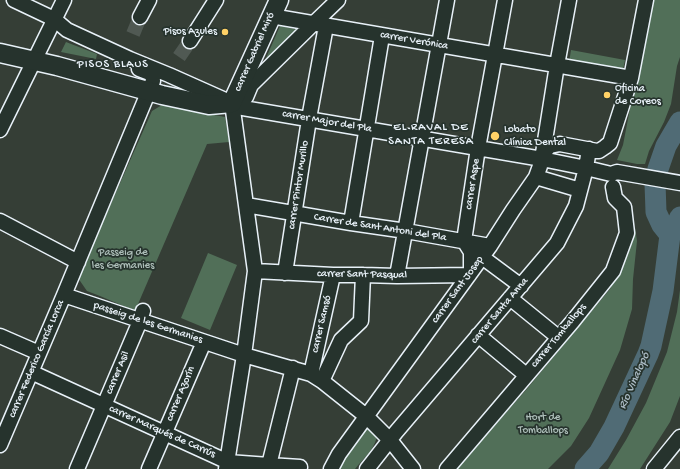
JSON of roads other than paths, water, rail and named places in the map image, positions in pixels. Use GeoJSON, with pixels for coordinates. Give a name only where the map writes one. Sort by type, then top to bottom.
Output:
{"type":"FeatureCollection","features":[{"type":"Feature","properties":{"kind":"main road","name":"carrer Gabriel Miró"},"geometry":{"type":"LineString","coordinates":[[239,100],[278,0]]}},
{"type":"Feature","properties":{"kind":"main road"},"geometry":{"type":"LineString","coordinates":[[0,53],[34,60],[209,105],[239,100]]}},
{"type":"Feature","properties":{"kind":"street"},"geometry":{"type":"LineString","coordinates":[[14,0],[54,19],[67,30],[130,60],[138,68],[152,74],[153,81],[64,295]]}},
{"type":"Feature","properties":{"kind":"street"},"geometry":{"type":"LineString","coordinates":[[0,130],[64,0]]}},
{"type":"Feature","properties":{"kind":"street"},"geometry":{"type":"LineString","coordinates":[[140,17],[149,0]]}},
{"type":"Feature","properties":{"kind":"street"},"geometry":{"type":"LineString","coordinates":[[190,41],[216,0]]}},
{"type":"Feature","properties":{"kind":"street"},"geometry":{"type":"LineString","coordinates":[[227,465],[255,271],[246,205],[239,100],[251,85],[320,25],[338,0]]}},
{"type":"Feature","properties":{"kind":"street"},"geometry":{"type":"LineString","coordinates":[[397,276],[447,0]]}},
{"type":"Feature","properties":{"kind":"street","name":"carrer Aspe"},"geometry":{"type":"LineString","coordinates":[[470,273],[470,252],[464,241],[478,148],[505,0]]}},
{"type":"Feature","properties":{"kind":"street","name":"carrer Sant Josep"},"geometry":{"type":"LineString","coordinates":[[331,469],[339,454],[366,416],[486,252],[536,177],[542,156],[569,0]]}},
{"type":"Feature","properties":{"kind":"street"},"geometry":{"type":"LineString","coordinates":[[542,156],[550,146],[560,144],[594,150],[606,147],[610,143],[631,78],[646,0]]}},
{"type":"Feature","properties":{"kind":"street","name":"carrer Verónica"},"geometry":{"type":"LineString","coordinates":[[271,16],[631,78]]}},
{"type":"Feature","properties":{"kind":"street","name":"carrer Pintor Murillo"},"geometry":{"type":"LineString","coordinates":[[285,273],[309,119],[320,25]]}},
{"type":"Feature","properties":{"kind":"street"},"geometry":{"type":"LineString","coordinates":[[351,223],[382,36]]}},
{"type":"Feature","properties":{"kind":"street","name":"carrer Major del Pla"},"geometry":{"type":"LineString","coordinates":[[130,60],[239,100],[243,108],[478,148],[542,156],[611,174],[617,172],[680,183]]}},
{"type":"Feature","properties":{"kind":"street"},"geometry":{"type":"LineString","coordinates":[[546,131],[560,144]]}},
{"type":"Feature","properties":{"kind":"street"},"geometry":{"type":"LineString","coordinates":[[594,150],[609,167],[617,172]]}},
{"type":"Feature","properties":{"kind":"street","name":"carrer Santa Anna"},"geometry":{"type":"LineString","coordinates":[[367,469],[478,335],[557,243],[576,206],[586,168],[594,150]]}},
{"type":"Feature","properties":{"kind":"street"},"geometry":{"type":"LineString","coordinates":[[536,177],[580,190]]}},
{"type":"Feature","properties":{"kind":"street","name":"carrer Tomballops"},"geometry":{"type":"LineString","coordinates":[[446,469],[613,271],[627,233],[624,207],[615,198],[613,187]]}},
{"type":"Feature","properties":{"kind":"street","name":"Carrer de Sant Antoni del Pla"},"geometry":{"type":"LineString","coordinates":[[246,205],[464,241],[486,252]]}},
{"type":"Feature","properties":{"kind":"street"},"geometry":{"type":"LineString","coordinates":[[0,221],[78,262]]}},
{"type":"Feature","properties":{"kind":"street"},"geometry":{"type":"LineString","coordinates":[[486,252],[521,286]]}},
{"type":"Feature","properties":{"kind":"street","name":"carrer Sant Pasqual"},"geometry":{"type":"LineString","coordinates":[[255,271],[333,275],[363,274],[397,276],[470,273]]}},
{"type":"Feature","properties":{"kind":"street"},"geometry":{"type":"LineString","coordinates":[[363,274],[361,321],[341,340],[317,378],[366,416],[390,440],[413,469]]}},
{"type":"Feature","properties":{"kind":"street","name":"carrer Samsó"},"geometry":{"type":"LineString","coordinates":[[317,378],[333,275]]}},
{"type":"Feature","properties":{"kind":"street","name":"passeig de les Germanies"},"geometry":{"type":"LineString","coordinates":[[64,295],[142,316],[204,342],[244,355],[293,368],[317,378]]}},
{"type":"Feature","properties":{"kind":"street","name":"carrer Federico García Lorca"},"geometry":{"type":"LineString","coordinates":[[0,445],[3,427],[31,372],[64,295]]}},
{"type":"Feature","properties":{"kind":"street"},"geometry":{"type":"LineString","coordinates":[[510,298],[558,337]]}},
{"type":"Feature","properties":{"kind":"street","name":"carrer Asil"},"geometry":{"type":"LineString","coordinates":[[77,469],[142,316]]}},
{"type":"Feature","properties":{"kind":"street"},"geometry":{"type":"LineString","coordinates":[[478,335],[526,375]]}},
{"type":"Feature","properties":{"kind":"street"},"geometry":{"type":"LineString","coordinates":[[0,336],[39,353]]}},
{"type":"Feature","properties":{"kind":"street","name":"carrer Azorín"},"geometry":{"type":"LineString","coordinates":[[149,469],[204,342]]}},
{"type":"Feature","properties":{"kind":"street"},"geometry":{"type":"LineString","coordinates":[[269,465],[293,368]]}},
{"type":"Feature","properties":{"kind":"street","name":"carrer Marqués de Carrús"},"geometry":{"type":"LineString","coordinates":[[31,372],[165,433],[227,465],[300,467]]}},
{"type":"Feature","properties":{"kind":"street"},"geometry":{"type":"LineString","coordinates":[[654,469],[680,437]]}},
{"type":"Feature","properties":{"kind":"waterway"},"geometry":{"type":"LineString","coordinates":[[670,235],[662,225],[656,212],[655,183],[666,146],[680,122]]}},
{"type":"Feature","properties":{"kind":"waterway","name":"Río Vinalopó"},"geometry":{"type":"LineString","coordinates":[[585,469],[599,453],[614,427],[648,354],[663,291],[670,235],[680,217]]}},
{"type":"Feature","properties":{"kind":"tunnel"},"geometry":{"type":"LineString","coordinates":[[133,34],[140,17]]}},
{"type":"Feature","properties":{"kind":"tunnel"},"geometry":{"type":"LineString","coordinates":[[179,57],[190,41]]}},
{"type":"Feature","properties":{"kind":"place","name":"Pisos Azules"},"geometry":{"type":"Point","coordinates":[225,32]}},
{"type":"Feature","properties":{"kind":"place","name":"Oficina de Coreos"},"geometry":{"type":"Point","coordinates":[607,95]}},
{"type":"Feature","properties":{"kind":"place","name":"Lobato Clínica Dental"},"geometry":{"type":"Point","coordinates":[495,136]}},
{"type":"Feature","properties":{"kind":"district","name":"PISOS BLAUS"},"geometry":{"type":"Point","coordinates":[113,65]}},
{"type":"Feature","properties":{"kind":"district","name":"EL RAVAL DE SANTA TERESA"},"geometry":{"type":"Point","coordinates":[431,135]}},
{"type":"Feature","properties":{"kind":"park label","name":"Passeig de les Germanies"},"geometry":{"type":"Point","coordinates":[123,259]}},
{"type":"Feature","properties":{"kind":"park label","name":"Hort de Tomballops"},"geometry":{"type":"Point","coordinates":[543,424]}}]}
